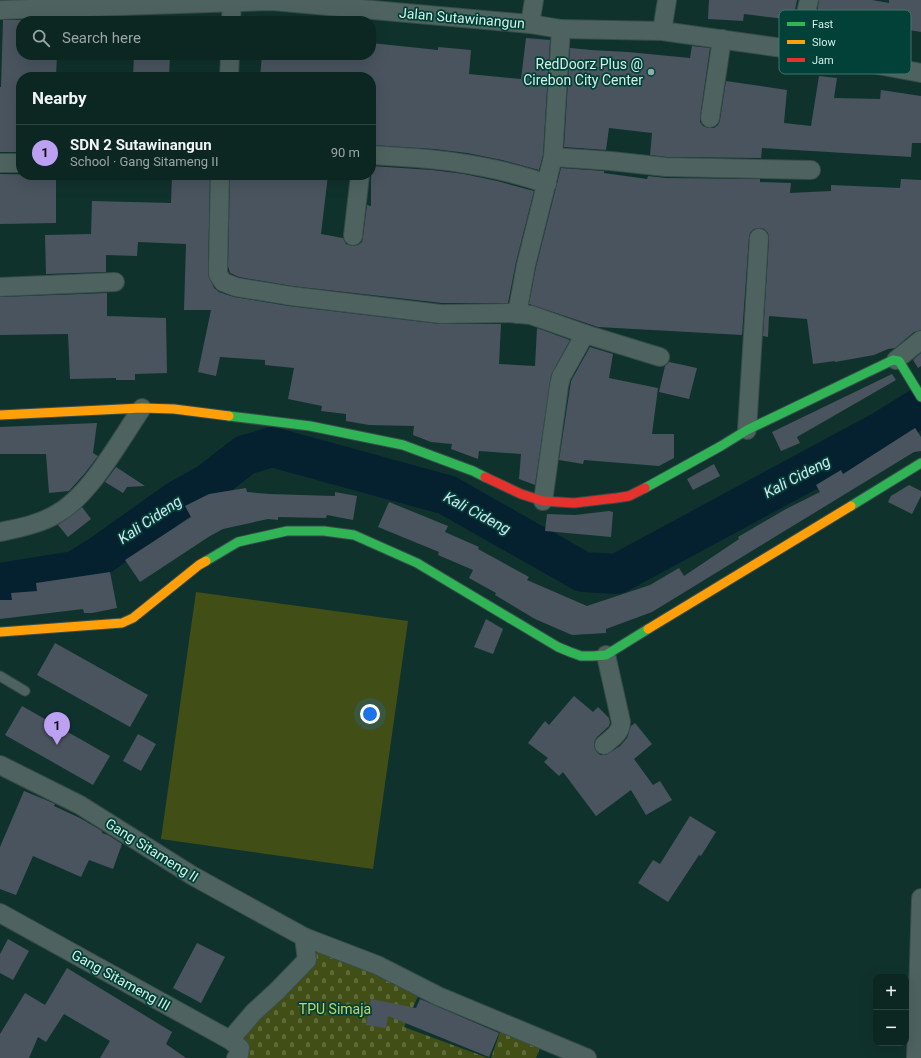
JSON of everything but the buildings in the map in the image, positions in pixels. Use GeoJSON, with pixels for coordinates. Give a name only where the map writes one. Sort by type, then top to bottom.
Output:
{"type":"FeatureCollection","features":[{"type":"Feature","properties":{"kind":"street","name":"Jalan Sutawinangun"},"geometry":{"type":"LineString","coordinates":[[0,10],[120,3],[232,2],[272,0],[385,6],[561,29],[662,31],[779,47]]}},
{"type":"Feature","properties":{"kind":"street"},"geometry":{"type":"LineString","coordinates":[[530,24],[534,0]]}},
{"type":"Feature","properties":{"kind":"street"},"geometry":{"type":"LineString","coordinates":[[662,31],[667,0]]}},
{"type":"Feature","properties":{"kind":"street"},"geometry":{"type":"LineString","coordinates":[[807,10],[809,0]]}},
{"type":"Feature","properties":{"kind":"street"},"geometry":{"type":"LineString","coordinates":[[231,16],[232,2]]}},
{"type":"Feature","properties":{"kind":"street"},"geometry":{"type":"LineString","coordinates":[[517,314],[526,265],[553,157],[561,29]]}},
{"type":"Feature","properties":{"kind":"street"},"geometry":{"type":"LineString","coordinates":[[710,118],[722,39]]}},
{"type":"Feature","properties":{"kind":"street"},"geometry":{"type":"LineString","coordinates":[[229,72],[230,60]]}},
{"type":"Feature","properties":{"kind":"street","name":"Jalan Sutawinangun"},"geometry":{"type":"LineString","coordinates":[[911,71],[921,73]]}},
{"type":"Feature","properties":{"kind":"street"},"geometry":{"type":"LineString","coordinates":[[376,155],[418,158],[475,165],[532,178],[547,184]]}},
{"type":"Feature","properties":{"kind":"street"},"geometry":{"type":"LineString","coordinates":[[553,157],[666,167],[812,170]]}},
{"type":"Feature","properties":{"kind":"street"},"geometry":{"type":"LineString","coordinates":[[0,163],[16,163]]}},
{"type":"Feature","properties":{"kind":"street"},"geometry":{"type":"LineString","coordinates":[[220,180],[218,274],[224,282],[236,287],[291,296],[440,314],[531,315],[585,334],[660,357]]}},
{"type":"Feature","properties":{"kind":"street"},"geometry":{"type":"LineString","coordinates":[[353,236],[359,180]]}},
{"type":"Feature","properties":{"kind":"street"},"geometry":{"type":"LineString","coordinates":[[747,430],[759,238]]}},
{"type":"Feature","properties":{"kind":"street"},"geometry":{"type":"LineString","coordinates":[[0,287],[115,282]]}},
{"type":"Feature","properties":{"kind":"street"},"geometry":{"type":"LineString","coordinates":[[543,501],[561,377],[585,334]]}},
{"type":"Feature","properties":{"kind":"street"},"geometry":{"type":"LineString","coordinates":[[0,415],[142,408],[174,409],[310,426],[403,445],[473,471],[521,494],[543,501],[574,503],[629,496],[721,446],[747,430],[893,360],[896,360],[921,340]]}},
{"type":"Feature","properties":{"kind":"street"},"geometry":{"type":"LineString","coordinates":[[896,360],[899,361],[921,397]]}},
{"type":"Feature","properties":{"kind":"street"},"geometry":{"type":"LineString","coordinates":[[0,532],[19,528],[48,518],[70,505],[81,495],[97,474],[142,408]]}},
{"type":"Feature","properties":{"kind":"street"},"geometry":{"type":"LineString","coordinates":[[0,632],[122,623],[133,618],[200,565],[238,542],[287,531],[324,531],[354,536],[417,563],[572,654],[593,657],[606,655],[921,463]]}},
{"type":"Feature","properties":{"kind":"street"},"geometry":{"type":"LineString","coordinates":[[604,745],[617,734],[621,728],[621,722],[606,655]]}},
{"type":"Feature","properties":{"kind":"street","name":"Gang Sitameng II"},"geometry":{"type":"LineString","coordinates":[[0,764],[80,805],[193,876],[304,937],[377,965],[438,996],[587,1058]]}},
{"type":"Feature","properties":{"kind":"street"},"geometry":{"type":"LineString","coordinates":[[916,1058],[921,898]]}},
{"type":"Feature","properties":{"kind":"street","name":"Gang Sitameng III"},"geometry":{"type":"LineString","coordinates":[[0,913],[236,1048]]}},
{"type":"Feature","properties":{"kind":"street"},"geometry":{"type":"LineString","coordinates":[[236,1048],[254,1012],[277,991],[306,960],[304,937]]}},
{"type":"Feature","properties":{"kind":"lane"},"geometry":{"type":"LineString","coordinates":[[0,676],[25,691]]}},
{"type":"Feature","properties":{"kind":"green space"},"geometry":{"type":"Polygon","coordinates":[[[196,592],[408,621],[373,869],[161,839],[196,592]]]}},
{"type":"Feature","properties":{"kind":"green space","name":"TPU Simaja"},"geometry":{"type":"Polygon","coordinates":[[[319,947],[419,994],[404,1027],[488,1058],[244,1058],[240,1037],[305,968],[319,947]]]}},
{"type":"Feature","properties":{"kind":"green space"},"geometry":{"type":"Polygon","coordinates":[[[500,1032],[540,1048],[536,1058],[491,1058],[500,1032]]]}},
{"type":"Feature","properties":{"kind":"waterway","name":"Kali Cideng"},"geometry":{"type":"LineString","coordinates":[[0,583],[75,571],[101,555],[177,501],[209,483],[245,455],[272,447],[447,495],[583,572],[617,574],[884,430],[921,407]]}},
{"type":"Feature","properties":{"kind":"traffic: fast"},"geometry":{"type":"LineString","coordinates":[[645,488],[747,430],[893,360],[899,361],[921,397]]}},
{"type":"Feature","properties":{"kind":"traffic: fast"},"geometry":{"type":"LineString","coordinates":[[229,416],[310,426],[403,445],[473,471],[485,477]]}},
{"type":"Feature","properties":{"kind":"traffic: fast"},"geometry":{"type":"LineString","coordinates":[[851,506],[921,463]]}},
{"type":"Feature","properties":{"kind":"traffic: fast"},"geometry":{"type":"LineString","coordinates":[[206,561],[238,542],[287,531],[324,531],[354,535],[417,563],[558,647],[581,656],[606,655],[648,629]]}},
{"type":"Feature","properties":{"kind":"traffic: slow"},"geometry":{"type":"LineString","coordinates":[[0,415],[142,408],[174,409],[229,416]]}},
{"type":"Feature","properties":{"kind":"traffic: slow"},"geometry":{"type":"LineString","coordinates":[[648,629],[851,506]]}},
{"type":"Feature","properties":{"kind":"traffic: slow"},"geometry":{"type":"LineString","coordinates":[[0,632],[122,623],[133,618],[206,561]]}},
{"type":"Feature","properties":{"kind":"traffic: jam"},"geometry":{"type":"LineString","coordinates":[[485,477],[521,494],[543,501],[574,503],[616,498],[629,496],[645,488]]}},
{"type":"Feature","properties":{"kind":"place","name":"RedDoorz Plus @ Cirebon City Center"},"geometry":{"type":"Point","coordinates":[651,72]}},
{"type":"Feature","properties":{"kind":"place","name":"SDN 2 Sutawinangun"},"geometry":{"type":"Point","coordinates":[57,745]}}]}
